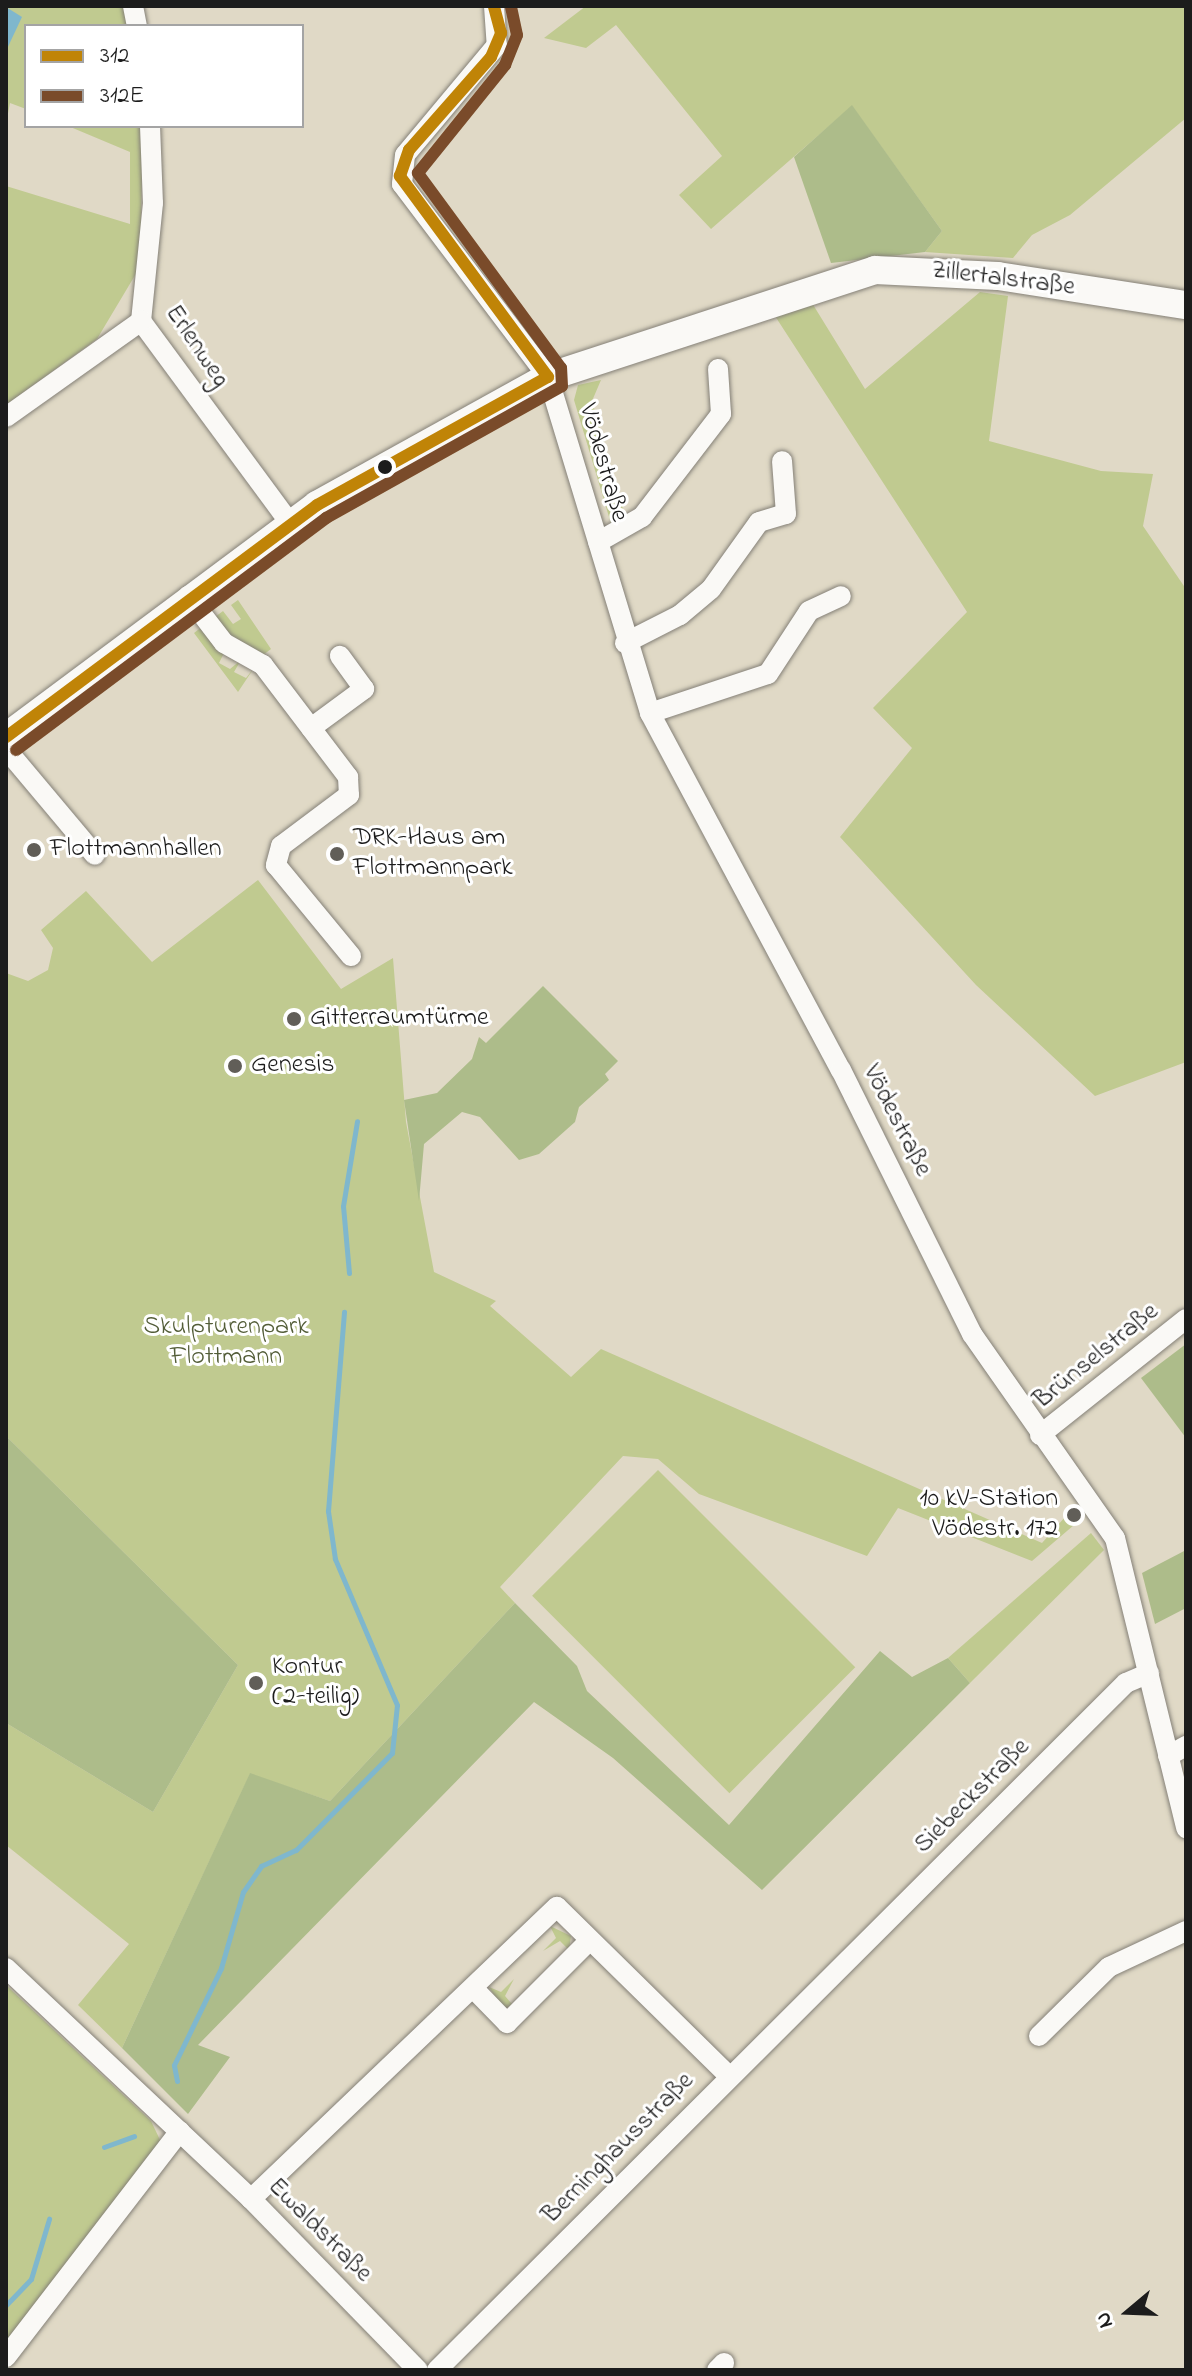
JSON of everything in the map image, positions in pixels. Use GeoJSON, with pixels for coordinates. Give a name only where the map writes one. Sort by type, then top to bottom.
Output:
{"type":"FeatureCollection","features":[{"type":"Feature","properties":{"kind":"street","name":"Vödestraße"},"geometry":{"type":"LineString","coordinates":[[494,6],[501,33],[491,57],[405,155],[400,176],[548,377],[625,643],[650,713],[841,1070],[972,1334],[1115,1538],[1149,1673]]}},
{"type":"Feature","properties":{"kind":"street","name":"Erlenweg"},"geometry":{"type":"LineString","coordinates":[[150,128],[153,203],[141,321],[290,523]]}},
{"type":"Feature","properties":{"kind":"street","name":"Zillertalstraße"},"geometry":{"type":"LineString","coordinates":[[6,737],[188,596],[290,523],[548,377],[875,270],[998,276],[1186,305]]}},
{"type":"Feature","properties":{"kind":"street"},"geometry":{"type":"LineString","coordinates":[[6,417],[141,321]]}},
{"type":"Feature","properties":{"kind":"street","name":"Vödestraße"},"geometry":{"type":"LineString","coordinates":[[598,542],[642,517],[721,414],[718,369]]}},
{"type":"Feature","properties":{"kind":"street"},"geometry":{"type":"LineString","coordinates":[[625,643],[680,615],[711,589],[759,522],[786,514],[782,461]]}},
{"type":"Feature","properties":{"kind":"street"},"geometry":{"type":"LineString","coordinates":[[188,596],[224,643],[263,665],[348,777],[349,795],[281,846],[276,865],[351,956]]}},
{"type":"Feature","properties":{"kind":"street"},"geometry":{"type":"LineString","coordinates":[[650,713],[768,674],[809,611],[841,596]]}},
{"type":"Feature","properties":{"kind":"street"},"geometry":{"type":"LineString","coordinates":[[311,728],[364,689],[340,656]]}},
{"type":"Feature","properties":{"kind":"street"},"geometry":{"type":"LineString","coordinates":[[6,749],[95,855]]}},
{"type":"Feature","properties":{"kind":"street","name":"Brünselstraße"},"geometry":{"type":"LineString","coordinates":[[1040,1435],[1186,1319]]}},
{"type":"Feature","properties":{"kind":"street"},"geometry":{"type":"LineString","coordinates":[[1149,1673],[1177,1751],[1186,1828]]}},
{"type":"Feature","properties":{"kind":"street","name":"Siebeckstraße"},"geometry":{"type":"LineString","coordinates":[[839,1966],[1126,1683],[1149,1673]]}},
{"type":"Feature","properties":{"kind":"street"},"geometry":{"type":"LineString","coordinates":[[251,2199],[557,1907],[729,2076]]}},
{"type":"Feature","properties":{"kind":"street"},"geometry":{"type":"LineString","coordinates":[[1039,2036],[1109,1967],[1186,1931]]}},
{"type":"Feature","properties":{"kind":"street"},"geometry":{"type":"LineString","coordinates":[[473,1988],[507,2023],[590,1940]]}},
{"type":"Feature","properties":{"kind":"street","name":"Berninghausstraße"},"geometry":{"type":"LineString","coordinates":[[437,2370],[839,1966]]}},
{"type":"Feature","properties":{"kind":"street","name":"Ewaldstraße"},"geometry":{"type":"LineString","coordinates":[[6,1968],[251,2199],[418,2370]]}},
{"type":"Feature","properties":{"kind":"street"},"geometry":{"type":"LineString","coordinates":[[6,2357],[180,2131]]}},
{"type":"Feature","properties":{"kind":"green space"},"geometry":{"type":"Polygon","coordinates":[[[6,6],[127,6],[130,24],[24,24],[24,108],[10,103],[6,124],[6,6]]]}},
{"type":"Feature","properties":{"kind":"green space"},"geometry":{"type":"Polygon","coordinates":[[[586,6],[1186,6],[1186,118],[1070,215],[1032,235],[1013,258],[925,252],[942,231],[852,106],[711,229],[679,195],[722,156],[616,25],[586,48],[544,38],[586,6]]]}},
{"type":"Feature","properties":{"kind":"green space"},"geometry":{"type":"Polygon","coordinates":[[[852,105],[942,231],[925,252],[831,263],[794,157],[852,105]]]}},
{"type":"Feature","properties":{"kind":"green space"},"geometry":{"type":"Polygon","coordinates":[[[73,128],[143,128],[140,267],[97,339],[6,405],[6,186],[130,224],[130,152],[73,128]]]}},
{"type":"Feature","properties":{"kind":"green space"},"geometry":{"type":"Polygon","coordinates":[[[980,292],[1008,296],[989,441],[1101,471],[1153,474],[1143,526],[1186,589],[1186,1062],[1095,1096],[976,985],[840,837],[912,748],[873,708],[967,612],[775,316],[812,303],[865,389],[980,292]]]}},
{"type":"Feature","properties":{"kind":"green space"},"geometry":{"type":"Polygon","coordinates":[[[601,380],[592,401],[625,516],[612,527],[574,400],[578,385],[601,380]]]}},
{"type":"Feature","properties":{"kind":"green space"},"geometry":{"type":"Polygon","coordinates":[[[238,600],[271,649],[263,655],[233,638],[215,617],[223,611],[233,624],[241,619],[231,605],[238,600]]]}},
{"type":"Feature","properties":{"kind":"green space"},"geometry":{"type":"Polygon","coordinates":[[[203,626],[225,651],[219,663],[230,669],[241,660],[234,672],[246,678],[254,668],[238,692],[194,633],[203,626]]]}},
{"type":"Feature","properties":{"kind":"green space","name":"Skulpturenpark Flottmann"},"geometry":{"type":"Polygon","coordinates":[[[258,880],[341,989],[393,958],[406,1122],[434,1272],[496,1301],[490,1306],[571,1377],[601,1349],[1042,1543],[1073,1508],[1081,1519],[1032,1561],[898,1508],[867,1556],[699,1494],[658,1459],[623,1456],[500,1587],[515,1603],[330,1801],[250,1774],[122,2048],[78,2005],[129,1944],[6,1845],[6,1723],[153,1812],[238,1665],[6,1436],[6,973],[28,981],[48,970],[53,948],[41,930],[86,891],[152,962],[258,880]]]}},
{"type":"Feature","properties":{"kind":"green space"},"geometry":{"type":"Polygon","coordinates":[[[543,986],[618,1061],[605,1074],[609,1080],[579,1107],[575,1122],[539,1154],[519,1160],[480,1117],[462,1112],[424,1144],[419,1201],[404,1100],[437,1093],[472,1059],[479,1037],[486,1043],[543,986]]]}},
{"type":"Feature","properties":{"kind":"green space"},"geometry":{"type":"Polygon","coordinates":[[[1186,1344],[1186,1438],[1141,1378],[1186,1344]]]}},
{"type":"Feature","properties":{"kind":"green space"},"geometry":{"type":"Polygon","coordinates":[[[6,1436],[238,1665],[153,1812],[6,1723],[6,1436]]]}},
{"type":"Feature","properties":{"kind":"green space"},"geometry":{"type":"Polygon","coordinates":[[[658,1470],[855,1667],[729,1793],[532,1596],[658,1470]]]}},
{"type":"Feature","properties":{"kind":"green space"},"geometry":{"type":"Polygon","coordinates":[[[1091,1533],[1104,1550],[970,1683],[948,1658],[1091,1533]]]}},
{"type":"Feature","properties":{"kind":"green space"},"geometry":{"type":"Polygon","coordinates":[[[1186,1550],[1186,1608],[1155,1624],[1142,1573],[1186,1550]]]}},
{"type":"Feature","properties":{"kind":"green space"},"geometry":{"type":"Polygon","coordinates":[[[515,1603],[577,1666],[587,1691],[729,1825],[880,1651],[912,1677],[948,1658],[970,1683],[762,1890],[613,1758],[534,1702],[198,2045],[230,2057],[188,2114],[122,2048],[250,1773],[330,1801],[515,1603]]]}},
{"type":"Feature","properties":{"kind":"green space"},"geometry":{"type":"Polygon","coordinates":[[[550,1926],[571,1936],[569,1950],[560,1941],[543,1951],[556,1938],[550,1926]]]}},
{"type":"Feature","properties":{"kind":"green space"},"geometry":{"type":"Polygon","coordinates":[[[514,1979],[505,1996],[513,2005],[503,2009],[489,1987],[501,1992],[514,1979]]]}},
{"type":"Feature","properties":{"kind":"green space"},"geometry":{"type":"Polygon","coordinates":[[[6,1985],[151,2121],[161,2142],[6,2349],[6,1985]]]}},
{"type":"Feature","properties":{"kind":"water"},"geometry":{"type":"Polygon","coordinates":[[[6,7],[22,17],[6,51],[6,7]]]}},
{"type":"Feature","properties":{"kind":"waterway"},"geometry":{"type":"LineString","coordinates":[[349,1273],[343,1206],[357,1121]]}},
{"type":"Feature","properties":{"kind":"waterway"},"geometry":{"type":"LineString","coordinates":[[177,2081],[174,2065],[221,1968],[243,1892],[261,1866],[296,1850],[392,1753],[397,1705],[335,1559],[328,1511],[344,1312]]}},
{"type":"Feature","properties":{"kind":"waterway"},"geometry":{"type":"LineString","coordinates":[[104,2147],[134,2136]]}},
{"type":"Feature","properties":{"kind":"waterway"},"geometry":{"type":"LineString","coordinates":[[6,2305],[31,2279],[49,2219]]}},
{"type":"Feature","properties":{"kind":"transit line","name":"312"},"geometry":{"type":"LineString","coordinates":[[6,737],[317,505],[548,377],[400,176],[409,150],[491,57],[501,33],[494,6]]}},
{"type":"Feature","properties":{"kind":"transit line","name":"312E"},"geometry":{"type":"LineString","coordinates":[[16,750],[326,518],[562,386],[561,368],[418,173],[505,65],[517,35],[511,6]]}},
{"type":"Feature","properties":{"kind":"place","name":"Flottmannhallen"},"geometry":{"type":"Point","coordinates":[34,850]}},
{"type":"Feature","properties":{"kind":"place","name":"DRK-Haus am Flottmannpark"},"geometry":{"type":"Point","coordinates":[337,854]}},
{"type":"Feature","properties":{"kind":"place","name":"Gitterraumtürme"},"geometry":{"type":"Point","coordinates":[294,1019]}},
{"type":"Feature","properties":{"kind":"place","name":"Genesis"},"geometry":{"type":"Point","coordinates":[235,1066]}},
{"type":"Feature","properties":{"kind":"place","name":"10 kV-Station Vödestr. 172"},"geometry":{"type":"Point","coordinates":[1074,1515]}},
{"type":"Feature","properties":{"kind":"place","name":"Kontur (2-teilig)"},"geometry":{"type":"Point","coordinates":[256,1683]}}]}
